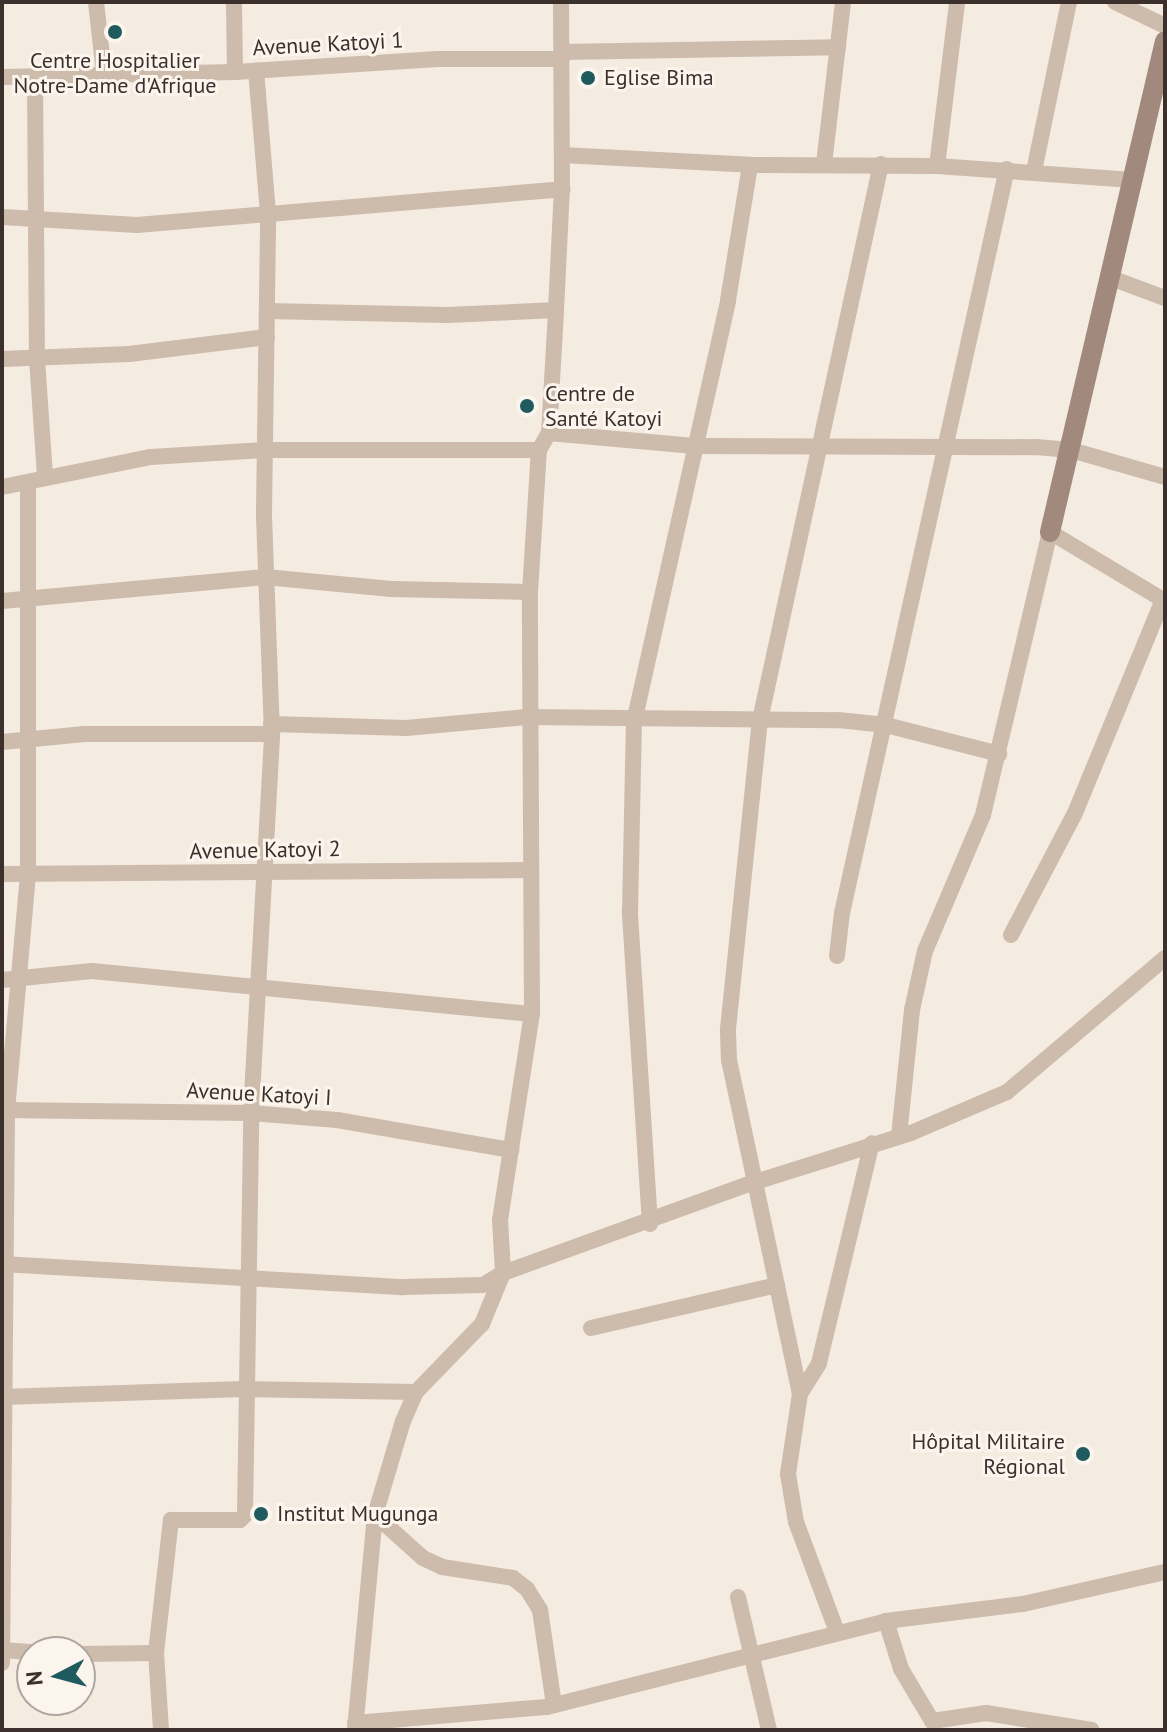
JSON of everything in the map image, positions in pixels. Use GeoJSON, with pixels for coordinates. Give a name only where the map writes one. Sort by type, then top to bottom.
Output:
{"type":"FeatureCollection","features":[{"type":"Feature","properties":{"kind":"street"},"geometry":{"type":"LineString","coordinates":[[96,2],[104,73]]}},
{"type":"Feature","properties":{"kind":"street"},"geometry":{"type":"LineString","coordinates":[[234,2],[235,72]]}},
{"type":"Feature","properties":{"kind":"street"},"geometry":{"type":"LineString","coordinates":[[561,2],[562,189],[556,310],[549,433],[539,450],[530,592],[527,717],[532,1014],[500,1220],[503,1273],[482,1324],[416,1392],[375,1515],[355,1727],[554,1705],[886,1621],[1023,1604],[1165,1572]]}},
{"type":"Feature","properties":{"kind":"street"},"geometry":{"type":"LineString","coordinates":[[824,164],[843,2]]}},
{"type":"Feature","properties":{"kind":"street"},"geometry":{"type":"LineString","coordinates":[[937,166],[957,2]]}},
{"type":"Feature","properties":{"kind":"street"},"geometry":{"type":"LineString","coordinates":[[1034,171],[1069,2]]}},
{"type":"Feature","properties":{"kind":"street"},"geometry":{"type":"LineString","coordinates":[[1115,2],[1165,26]]}},
{"type":"Feature","properties":{"kind":"street"},"geometry":{"type":"LineString","coordinates":[[899,1136],[912,1010],[925,949],[983,815],[1132,180],[1157,106],[1165,41]]}},
{"type":"Feature","properties":{"kind":"street","name":"Avenue Katoyi 1"},"geometry":{"type":"LineString","coordinates":[[2,77],[235,72],[438,59],[838,47]]}},
{"type":"Feature","properties":{"kind":"street"},"geometry":{"type":"LineString","coordinates":[[161,1730],[156,1653],[172,1518],[240,1520],[245,1515],[243,1389],[251,1113],[271,729],[265,577],[268,213],[256,71]]}},
{"type":"Feature","properties":{"kind":"street"},"geometry":{"type":"LineString","coordinates":[[35,77],[37,359],[45,476]]}},
{"type":"Feature","properties":{"kind":"street"},"geometry":{"type":"LineString","coordinates":[[562,155],[750,165],[881,164],[1007,169],[1132,180]]}},
{"type":"Feature","properties":{"kind":"street"},"geometry":{"type":"LineString","coordinates":[[837,1632],[796,1522],[788,1474],[800,1394],[729,1061],[728,1029],[760,720],[881,164]]}},
{"type":"Feature","properties":{"kind":"street"},"geometry":{"type":"LineString","coordinates":[[650,1224],[630,911],[634,722],[728,300],[750,165]]}},
{"type":"Feature","properties":{"kind":"street"},"geometry":{"type":"LineString","coordinates":[[837,956],[943,446],[1007,169]]}},
{"type":"Feature","properties":{"kind":"street"},"geometry":{"type":"LineString","coordinates":[[2,217],[137,225],[562,189]]}},
{"type":"Feature","properties":{"kind":"street"},"geometry":{"type":"LineString","coordinates":[[1111,278],[1165,298]]}},
{"type":"Feature","properties":{"kind":"street"},"geometry":{"type":"LineString","coordinates":[[267,311],[447,315],[556,310]]}},
{"type":"Feature","properties":{"kind":"street"},"geometry":{"type":"LineString","coordinates":[[2,359],[37,359],[267,337]]}},
{"type":"Feature","properties":{"kind":"street"},"geometry":{"type":"LineString","coordinates":[[549,433],[694,446],[943,446],[1071,450],[1165,477]]}},
{"type":"Feature","properties":{"kind":"street"},"geometry":{"type":"LineString","coordinates":[[2,487],[28,485],[45,476],[151,457],[265,450],[539,450]]}},
{"type":"Feature","properties":{"kind":"street"},"geometry":{"type":"LineString","coordinates":[[3,1655],[5,1397],[2,1264],[5,1110],[23,979],[28,876],[28,485]]}},
{"type":"Feature","properties":{"kind":"street"},"geometry":{"type":"LineString","coordinates":[[1011,935],[1069,827],[1164,600],[1050,532]]}},
{"type":"Feature","properties":{"kind":"street"},"geometry":{"type":"LineString","coordinates":[[2,601],[265,577],[391,589],[530,592]]}},
{"type":"Feature","properties":{"kind":"street"},"geometry":{"type":"LineString","coordinates":[[2,742],[85,734],[406,728],[527,717],[634,722],[760,720],[886,725],[999,754]]}},
{"type":"Feature","properties":{"kind":"street","name":"Avenue Katoyi 2"},"geometry":{"type":"LineString","coordinates":[[2,874],[529,870]]}},
{"type":"Feature","properties":{"kind":"street"},"geometry":{"type":"LineString","coordinates":[[2,1264],[463,1289],[483,1285],[503,1273],[650,1224],[755,1182],[899,1136],[1011,1089],[1165,958]]}},
{"type":"Feature","properties":{"kind":"street"},"geometry":{"type":"LineString","coordinates":[[2,980],[92,971],[532,1014]]}},
{"type":"Feature","properties":{"kind":"street","name":"Avenue Katoyi I"},"geometry":{"type":"LineString","coordinates":[[5,1110],[251,1113],[342,1121],[511,1150]]}},
{"type":"Feature","properties":{"kind":"street"},"geometry":{"type":"LineString","coordinates":[[800,1394],[819,1363],[872,1143]]}},
{"type":"Feature","properties":{"kind":"street"},"geometry":{"type":"LineString","coordinates":[[591,1328],[777,1285]]}},
{"type":"Feature","properties":{"kind":"street"},"geometry":{"type":"LineString","coordinates":[[5,1397],[243,1389],[416,1392]]}},
{"type":"Feature","properties":{"kind":"street"},"geometry":{"type":"LineString","coordinates":[[375,1515],[423,1558],[442,1567],[513,1578],[527,1589],[540,1610],[554,1705]]}},
{"type":"Feature","properties":{"kind":"street"},"geometry":{"type":"LineString","coordinates":[[738,1597],[769,1730]]}},
{"type":"Feature","properties":{"kind":"street"},"geometry":{"type":"LineString","coordinates":[[886,1621],[901,1669],[932,1721],[986,1713],[1092,1730]]}},
{"type":"Feature","properties":{"kind":"street"},"geometry":{"type":"LineString","coordinates":[[96,1654],[156,1653]]}},
{"type":"Feature","properties":{"kind":"place","name":"Centre Hospitalier Notre-Dame d'Afrique"},"geometry":{"type":"Point","coordinates":[115,32]}},
{"type":"Feature","properties":{"kind":"place","name":"Eglise Bima"},"geometry":{"type":"Point","coordinates":[588,78]}},
{"type":"Feature","properties":{"kind":"place","name":"Centre de Santé Katoyi"},"geometry":{"type":"Point","coordinates":[527,406]}},
{"type":"Feature","properties":{"kind":"place","name":"Hôpital Militaire Régional"},"geometry":{"type":"Point","coordinates":[1083,1454]}},
{"type":"Feature","properties":{"kind":"place","name":"Institut Mugunga"},"geometry":{"type":"Point","coordinates":[261,1514]}}]}
